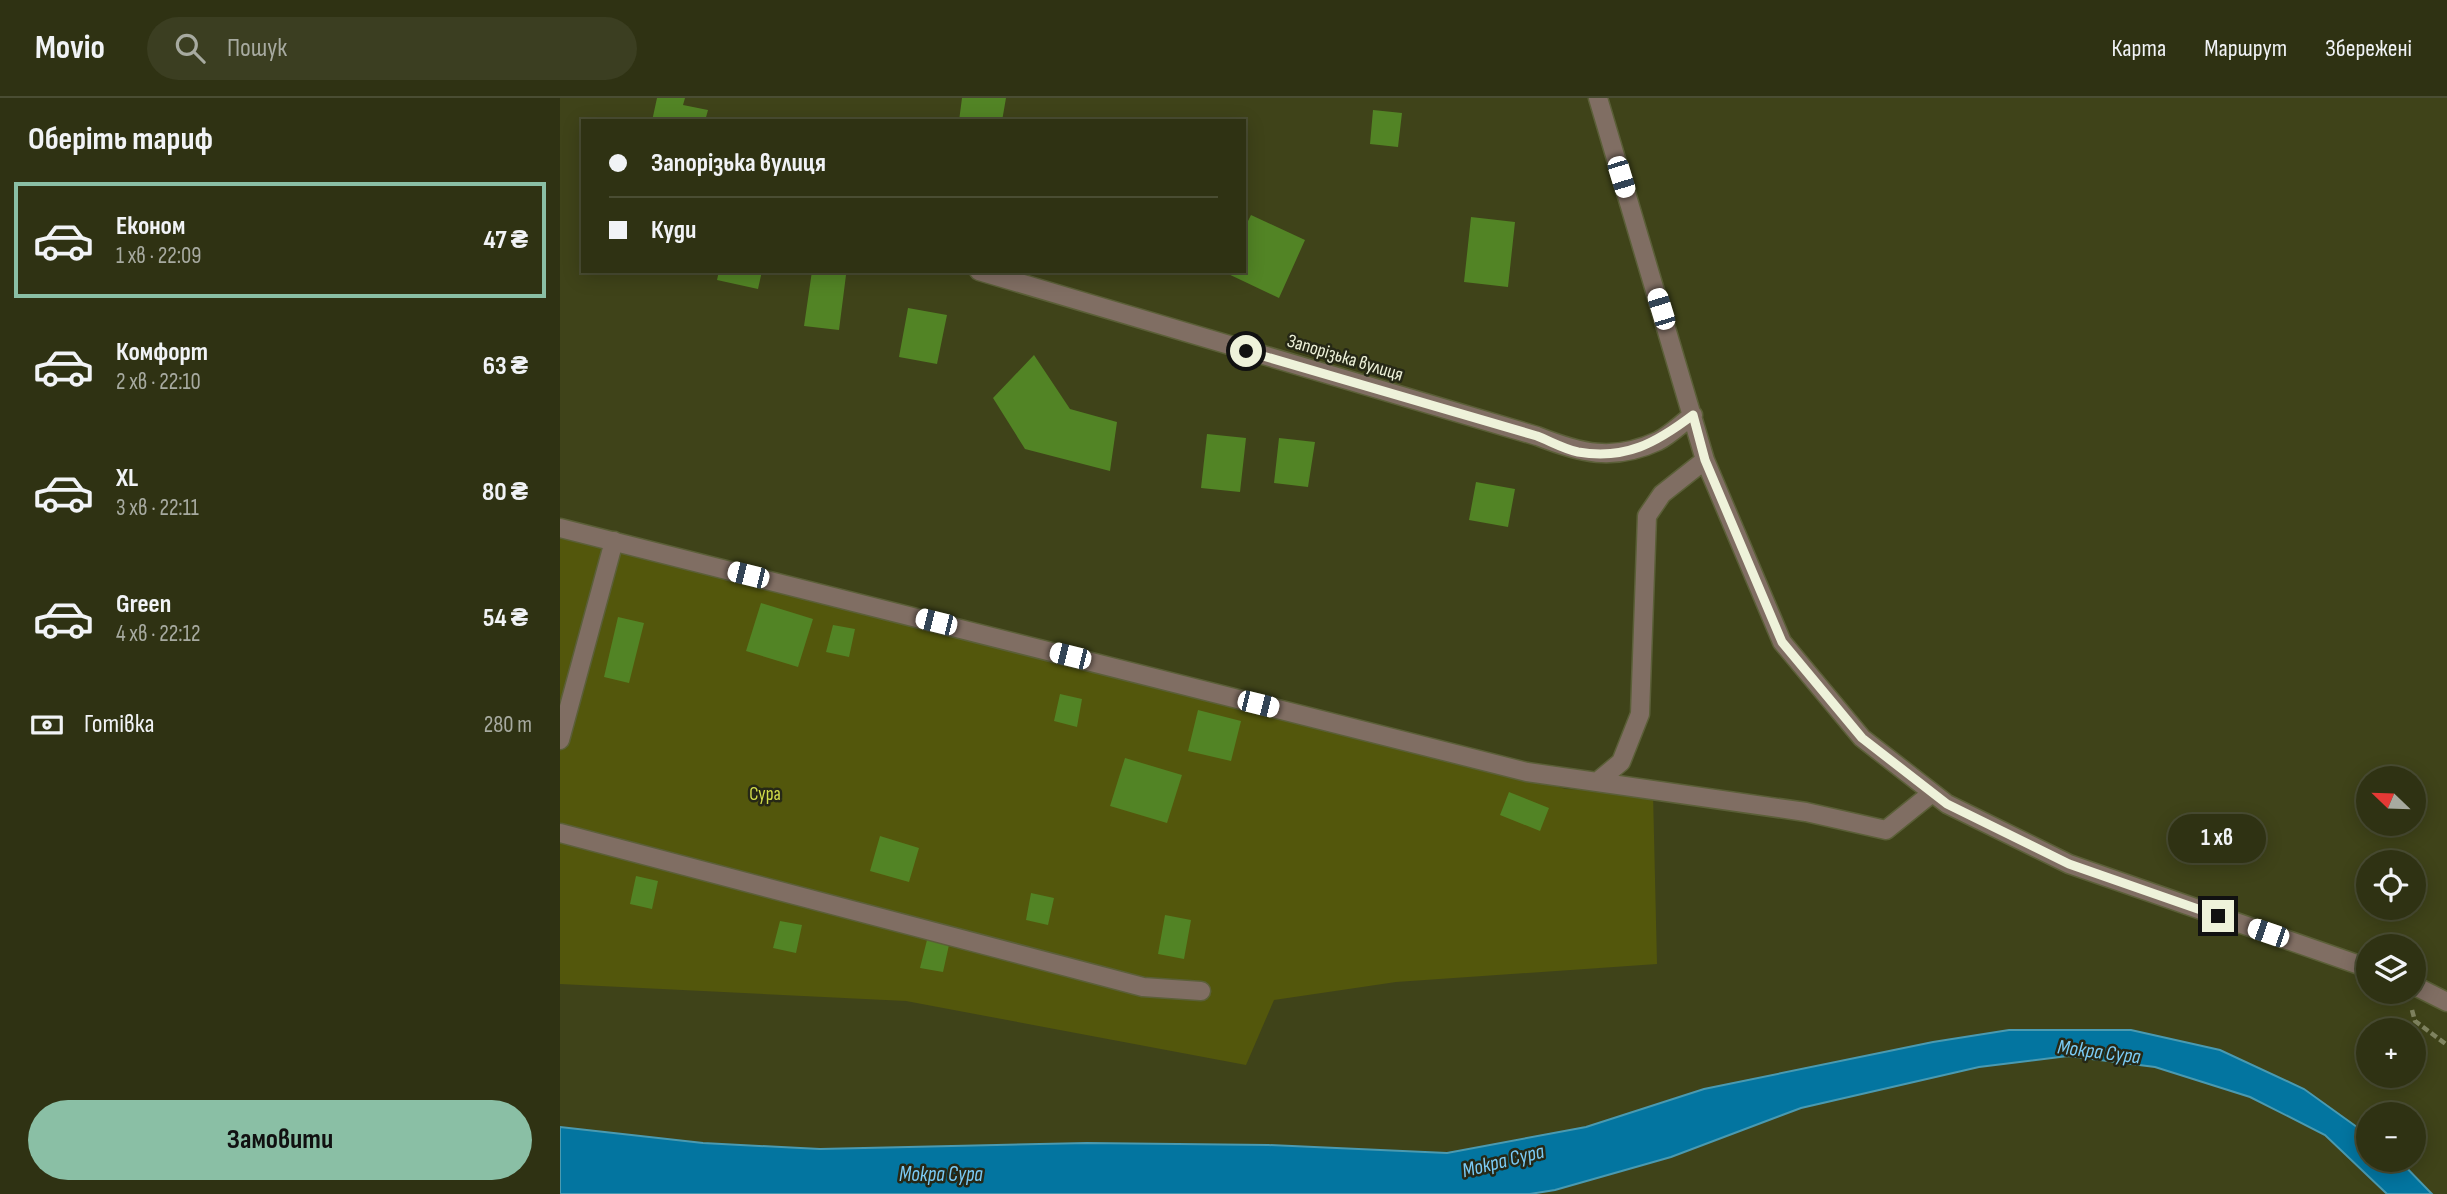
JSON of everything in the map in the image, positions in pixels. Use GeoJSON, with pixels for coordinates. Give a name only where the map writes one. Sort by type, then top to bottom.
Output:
{"type":"FeatureCollection","features":[{"type":"Feature","properties":{"kind":"street"},"geometry":{"type":"LineString","coordinates":[[1598,98],[1705,460],[1782,642],[1862,738],[1947,804],[2069,864],[2356,964]]}},
{"type":"Feature","properties":{"kind":"street","name":"Запорізька вулиця"},"geometry":{"type":"LineString","coordinates":[[986,273],[1537,436],[1576,452],[1619,453],[1659,441],[1693,415]]}},
{"type":"Feature","properties":{"kind":"street"},"geometry":{"type":"LineString","coordinates":[[1597,782],[1621,762],[1640,714],[1647,516],[1662,494],[1705,460]]}},
{"type":"Feature","properties":{"kind":"street"},"geometry":{"type":"LineString","coordinates":[[560,528],[1527,772],[1806,812],[1886,830],[1932,793]]}},
{"type":"Feature","properties":{"kind":"street"},"geometry":{"type":"LineString","coordinates":[[560,740],[614,541]]}},
{"type":"Feature","properties":{"kind":"street"},"geometry":{"type":"LineString","coordinates":[[560,833],[1143,986],[1201,991]]}},
{"type":"Feature","properties":{"kind":"street"},"geometry":{"type":"LineString","coordinates":[[2426,997],[2447,1002]]}},
{"type":"Feature","properties":{"kind":"path"},"geometry":{"type":"LineString","coordinates":[[2413,1004],[2415,1021],[2447,1045]]}},
{"type":"Feature","properties":{"kind":"green space","name":"Сура"},"geometry":{"type":"Polygon","coordinates":[[[560,537],[1566,789],[1653,793],[1657,964],[1396,982],[1274,1000],[1246,1065],[906,1001],[560,984],[560,537]]]}},
{"type":"Feature","properties":{"kind":"water","name":"Мокра Сура"},"geometry":{"type":"Polygon","coordinates":[[[2009,1030],[2131,1030],[2220,1050],[2304,1089],[2356,1126],[2356,1164],[2325,1135],[2250,1097],[2155,1067],[2068,1056],[1979,1067],[1801,1108],[1671,1157],[1555,1190],[1530,1194],[560,1194],[560,1127],[703,1143],[820,1149],[1087,1143],[1268,1145],[1447,1153],[1586,1127],[1704,1089],[1933,1042],[2009,1030]]]}},
{"type":"Feature","properties":{"kind":"water"},"geometry":{"type":"Polygon","coordinates":[[[2364,1172],[2411,1172],[2432,1194],[2387,1194],[2364,1172]]]}},
{"type":"Feature","properties":{"kind":"building"},"geometry":{"type":"Polygon","coordinates":[[[657,98],[685,98],[683,105],[708,110],[706,119],[652,119],[657,98]]]}},
{"type":"Feature","properties":{"kind":"building"},"geometry":{"type":"Polygon","coordinates":[[[962,98],[1006,98],[1002,119],[959,119],[962,98]]]}},
{"type":"Feature","properties":{"kind":"building"},"geometry":{"type":"Polygon","coordinates":[[[1373,110],[1402,113],[1398,147],[1370,144],[1373,110]]]}},
{"type":"Feature","properties":{"kind":"building"},"geometry":{"type":"Polygon","coordinates":[[[1251,215],[1305,240],[1279,298],[1226,273],[1246,273],[1246,225],[1251,215]]]}},
{"type":"Feature","properties":{"kind":"building"},"geometry":{"type":"Polygon","coordinates":[[[1471,217],[1515,222],[1508,287],[1464,282],[1471,217]]]}},
{"type":"Feature","properties":{"kind":"building"},"geometry":{"type":"Polygon","coordinates":[[[719,273],[762,273],[758,289],[717,280],[719,273]]]}},
{"type":"Feature","properties":{"kind":"building"},"geometry":{"type":"Polygon","coordinates":[[[812,273],[846,275],[839,330],[804,326],[812,273]]]}},
{"type":"Feature","properties":{"kind":"building"},"geometry":{"type":"Polygon","coordinates":[[[908,308],[947,315],[937,364],[899,357],[908,308]]]}},
{"type":"Feature","properties":{"kind":"building"},"geometry":{"type":"Polygon","coordinates":[[[1034,355],[1070,409],[1117,422],[1110,471],[1025,449],[993,398],[1034,355]]]}},
{"type":"Feature","properties":{"kind":"building"},"geometry":{"type":"Polygon","coordinates":[[[1207,434],[1246,438],[1240,492],[1201,488],[1207,434]]]}},
{"type":"Feature","properties":{"kind":"building"},"geometry":{"type":"Polygon","coordinates":[[[1279,438],[1315,442],[1308,487],[1274,483],[1279,438]]]}},
{"type":"Feature","properties":{"kind":"building"},"geometry":{"type":"Polygon","coordinates":[[[1476,482],[1515,489],[1508,527],[1469,520],[1476,482]]]}},
{"type":"Feature","properties":{"kind":"building"},"geometry":{"type":"Polygon","coordinates":[[[761,603],[813,619],[798,667],[746,651],[761,603]]]}},
{"type":"Feature","properties":{"kind":"building"},"geometry":{"type":"Polygon","coordinates":[[[618,617],[644,623],[629,683],[604,677],[618,617]]]}},
{"type":"Feature","properties":{"kind":"building"},"geometry":{"type":"Polygon","coordinates":[[[833,625],[855,629],[849,657],[826,652],[833,625]]]}},
{"type":"Feature","properties":{"kind":"building"},"geometry":{"type":"Polygon","coordinates":[[[1060,694],[1082,699],[1077,727],[1054,721],[1060,694]]]}},
{"type":"Feature","properties":{"kind":"building"},"geometry":{"type":"Polygon","coordinates":[[[1198,710],[1241,721],[1231,761],[1188,751],[1198,710]]]}},
{"type":"Feature","properties":{"kind":"building"},"geometry":{"type":"Polygon","coordinates":[[[1125,758],[1182,775],[1167,823],[1110,806],[1125,758]]]}},
{"type":"Feature","properties":{"kind":"building"},"geometry":{"type":"Polygon","coordinates":[[[1509,792],[1549,808],[1540,831],[1500,815],[1509,792]]]}},
{"type":"Feature","properties":{"kind":"building"},"geometry":{"type":"Polygon","coordinates":[[[880,836],[919,848],[909,882],[870,871],[880,836]]]}},
{"type":"Feature","properties":{"kind":"building"},"geometry":{"type":"Polygon","coordinates":[[[636,876],[658,881],[652,909],[630,904],[636,876]]]}},
{"type":"Feature","properties":{"kind":"building"},"geometry":{"type":"Polygon","coordinates":[[[1031,893],[1054,898],[1048,925],[1026,920],[1031,893]]]}},
{"type":"Feature","properties":{"kind":"building"},"geometry":{"type":"Polygon","coordinates":[[[1165,915],[1191,920],[1184,959],[1158,954],[1165,915]]]}},
{"type":"Feature","properties":{"kind":"building"},"geometry":{"type":"Polygon","coordinates":[[[780,921],[802,925],[796,953],[773,948],[780,921]]]}},
{"type":"Feature","properties":{"kind":"building"},"geometry":{"type":"Polygon","coordinates":[[[927,940],[949,945],[943,972],[920,968],[927,940]]]}},
{"type":"Feature","properties":{"kind":"route"},"geometry":{"type":"LineString","coordinates":[[1246,351],[1537,436],[1576,452],[1619,453],[1659,441],[1693,415],[1705,460],[1782,642],[1862,738],[1947,804],[2069,864],[2218,916]]}}]}
